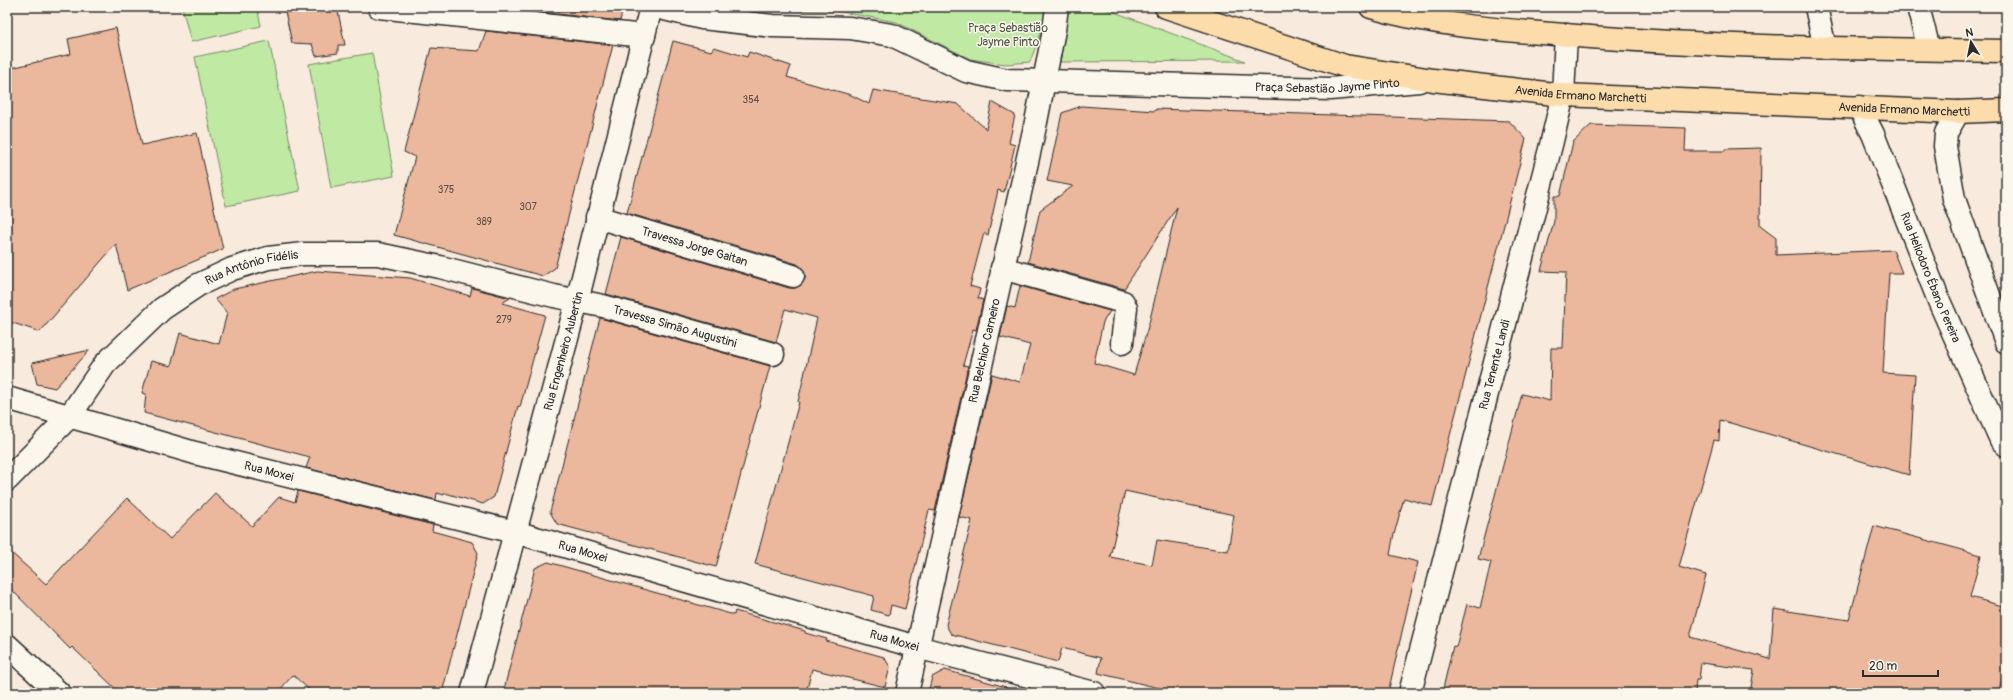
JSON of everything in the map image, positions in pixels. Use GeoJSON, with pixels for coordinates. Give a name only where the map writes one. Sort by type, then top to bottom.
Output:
{"type":"FeatureCollection","features":[{"type":"Feature","properties":{"kind":"main road","name":"Avenida Ermano Marchetti"},"geometry":{"type":"LineString","coordinates":[[1166,7],[1345,66],[1433,80],[1563,95],[1958,112],[2006,110]]}},
{"type":"Feature","properties":{"kind":"main road"},"geometry":{"type":"LineString","coordinates":[[1371,7],[1407,18],[1566,35],[1662,42],[1825,48],[2006,50]]}},
{"type":"Feature","properties":{"kind":"street"},"geometry":{"type":"LineString","coordinates":[[379,7],[644,36]]}},
{"type":"Feature","properties":{"kind":"street","name":"Rua Engenheiro Aubertin"},"geometry":{"type":"LineString","coordinates":[[472,693],[577,301],[651,7]]}},
{"type":"Feature","properties":{"kind":"street","name":"Praça Sebastião Jayme Pinto"},"geometry":{"type":"LineString","coordinates":[[656,7],[702,18],[773,26],[850,28],[892,35],[966,71],[1007,80],[1330,89],[1433,80]]}},
{"type":"Feature","properties":{"kind":"street","name":"Rua Belchior Carneiro"},"geometry":{"type":"LineString","coordinates":[[907,693],[1036,122],[1057,7]]}},
{"type":"Feature","properties":{"kind":"street"},"geometry":{"type":"LineString","coordinates":[[1816,7],[1825,48]]}},
{"type":"Feature","properties":{"kind":"street"},"geometry":{"type":"LineString","coordinates":[[1918,7],[1929,49]]}},
{"type":"Feature","properties":{"kind":"street","name":"Rua Tenente Landi"},"geometry":{"type":"LineString","coordinates":[[1410,693],[1563,95],[1566,35]]}},
{"type":"Feature","properties":{"kind":"street","name":"Rua Heliodoro Ébano Pereira"},"geometry":{"type":"LineString","coordinates":[[1859,107],[1872,134],[1939,302],[2002,440],[2006,445]]}},
{"type":"Feature","properties":{"kind":"street"},"geometry":{"type":"LineString","coordinates":[[1958,112],[1946,133],[1945,146],[1954,198],[2006,342]]}},
{"type":"Feature","properties":{"kind":"street","name":"Travessa Jorge Gaitan"},"geometry":{"type":"LineString","coordinates":[[597,217],[793,276]]}},
{"type":"Feature","properties":{"kind":"street","name":"Rua Antônio Fidélis"},"geometry":{"type":"LineString","coordinates":[[7,480],[69,417],[104,364],[162,309],[198,285],[232,269],[268,258],[303,254],[378,254],[440,267],[577,301]]}},
{"type":"Feature","properties":{"kind":"street"},"geometry":{"type":"LineString","coordinates":[[1002,268],[1124,302],[1126,308],[1122,343]]}},
{"type":"Feature","properties":{"kind":"street","name":"Travessa Simão Augustini"},"geometry":{"type":"LineString","coordinates":[[577,301],[603,306],[773,354]]}},
{"type":"Feature","properties":{"kind":"street","name":"Rua Moxei"},"geometry":{"type":"LineString","coordinates":[[7,398],[194,453],[515,532],[917,647],[1094,693]]}},
{"type":"Feature","properties":{"kind":"street"},"geometry":{"type":"LineString","coordinates":[[7,645],[59,693]]}},
{"type":"Feature","properties":{"kind":"green space"},"geometry":{"type":"Polygon","coordinates":[[[182,7],[257,7],[261,26],[191,42],[182,7]]]}},
{"type":"Feature","properties":{"kind":"green space","name":"Praça Sebastião Jayme Pinto"},"geometry":{"type":"Polygon","coordinates":[[[740,7],[1047,7],[1048,13],[1030,62],[1006,64],[970,59],[896,22],[837,11],[752,10],[740,7]]]}},
{"type":"Feature","properties":{"kind":"green space","name":"Praça Sebastião Jayme Pinto"},"geometry":{"type":"Polygon","coordinates":[[[1068,7],[1101,7],[1245,61],[1060,62],[1068,7]]]}},
{"type":"Feature","properties":{"kind":"green space"},"geometry":{"type":"Polygon","coordinates":[[[269,41],[300,191],[226,206],[195,57],[269,41]]]}},
{"type":"Feature","properties":{"kind":"green space"},"geometry":{"type":"Polygon","coordinates":[[[372,53],[394,176],[331,188],[309,64],[372,53]]]}},
{"type":"Feature","properties":{"kind":"building"},"geometry":{"type":"Polygon","coordinates":[[[284,7],[337,7],[345,45],[338,45],[338,53],[316,56],[312,44],[292,43],[284,7]]]}},
{"type":"Feature","properties":{"kind":"building"},"geometry":{"type":"Polygon","coordinates":[[[495,7],[623,7],[620,21],[495,7]]]}},
{"type":"Feature","properties":{"kind":"building"},"geometry":{"type":"Polygon","coordinates":[[[116,28],[142,145],[197,133],[223,249],[127,290],[116,244],[40,332],[7,321],[7,69],[71,54],[68,39],[116,28]]]}},
{"type":"Feature","properties":{"kind":"building"},"geometry":{"type":"Polygon","coordinates":[[[486,31],[613,45],[555,268],[543,276],[394,235],[415,157],[404,152],[431,48],[479,51],[486,31]]]}},
{"type":"Feature","properties":{"kind":"building"},"geometry":{"type":"Polygon","coordinates":[[[673,41],[711,51],[714,47],[747,57],[749,52],[791,66],[787,77],[851,95],[869,104],[873,90],[958,104],[986,129],[992,102],[1015,115],[1009,143],[1015,145],[1004,192],[998,190],[988,235],[984,233],[970,286],[980,289],[978,298],[983,300],[976,330],[973,329],[963,365],[968,366],[935,511],[929,510],[905,609],[891,605],[889,615],[871,610],[874,596],[755,564],[799,402],[817,318],[785,309],[776,342],[606,294],[621,237],[789,288],[795,288],[801,285],[805,279],[805,274],[802,268],[797,264],[627,213],[673,41]]]}},
{"type":"Feature","properties":{"kind":"building"},"geometry":{"type":"Polygon","coordinates":[[[1081,106],[1155,111],[1156,109],[1509,121],[1526,139],[1432,506],[1404,498],[1393,538],[1390,555],[1418,562],[1388,693],[1179,693],[1098,673],[1101,658],[1062,648],[1058,662],[951,634],[946,625],[972,520],[959,517],[992,374],[1020,382],[1030,345],[1000,337],[1007,306],[1015,308],[1020,286],[1110,311],[1103,322],[1094,363],[1134,375],[1149,323],[1177,207],[1124,289],[1028,262],[1040,210],[1073,186],[1047,181],[1062,113],[1081,106]],[[1125,491],[1110,557],[1152,565],[1157,540],[1228,551],[1234,515],[1125,491]]]}},
{"type":"Feature","properties":{"kind":"building"},"geometry":{"type":"Polygon","coordinates":[[[1591,125],[1686,128],[1685,151],[1725,151],[1725,149],[1761,148],[1760,226],[1776,238],[1776,255],[1893,250],[1902,273],[1889,273],[1883,373],[1915,375],[1909,475],[1720,420],[1719,441],[1714,440],[1679,567],[1706,575],[1690,637],[1770,659],[1774,609],[1849,620],[1874,526],[1981,555],[1970,597],[2006,607],[2006,665],[1998,693],[1750,693],[1754,670],[1701,663],[1699,680],[1696,680],[1695,693],[1442,693],[1453,646],[1456,647],[1467,604],[1480,608],[1491,562],[1478,559],[1522,394],[1550,401],[1551,348],[1563,348],[1566,272],[1541,271],[1554,221],[1554,196],[1560,196],[1573,142],[1591,125]]]}},
{"type":"Feature","properties":{"kind":"building"},"geometry":{"type":"Polygon","coordinates":[[[317,271],[410,278],[470,296],[472,288],[510,298],[502,303],[545,315],[520,407],[518,406],[494,497],[483,504],[445,493],[444,495],[437,493],[436,500],[306,468],[310,457],[144,413],[146,394],[142,393],[151,361],[171,366],[180,333],[219,344],[227,313],[215,299],[234,289],[317,271]]]}},
{"type":"Feature","properties":{"kind":"building"},"geometry":{"type":"Polygon","coordinates":[[[600,318],[770,366],[716,567],[557,524],[550,512],[600,318]]]}},
{"type":"Feature","properties":{"kind":"building"},"geometry":{"type":"Polygon","coordinates":[[[90,350],[55,388],[37,384],[32,363],[90,350]]]}},
{"type":"Feature","properties":{"kind":"building"},"geometry":{"type":"Polygon","coordinates":[[[298,491],[433,525],[432,531],[472,542],[478,553],[442,693],[313,693],[293,675],[277,693],[120,693],[72,647],[70,649],[7,585],[7,549],[46,584],[127,498],[170,539],[215,493],[252,526],[279,497],[295,502],[298,491]]]}},
{"type":"Feature","properties":{"kind":"building"},"geometry":{"type":"Polygon","coordinates":[[[548,562],[734,615],[735,611],[805,631],[805,633],[827,639],[826,641],[884,657],[890,667],[885,687],[812,669],[806,693],[503,693],[535,568],[548,562]]]}},
{"type":"Feature","properties":{"kind":"building"},"geometry":{"type":"Polygon","coordinates":[[[945,670],[1006,687],[1006,693],[928,693],[932,677],[945,670]]]}}]}
